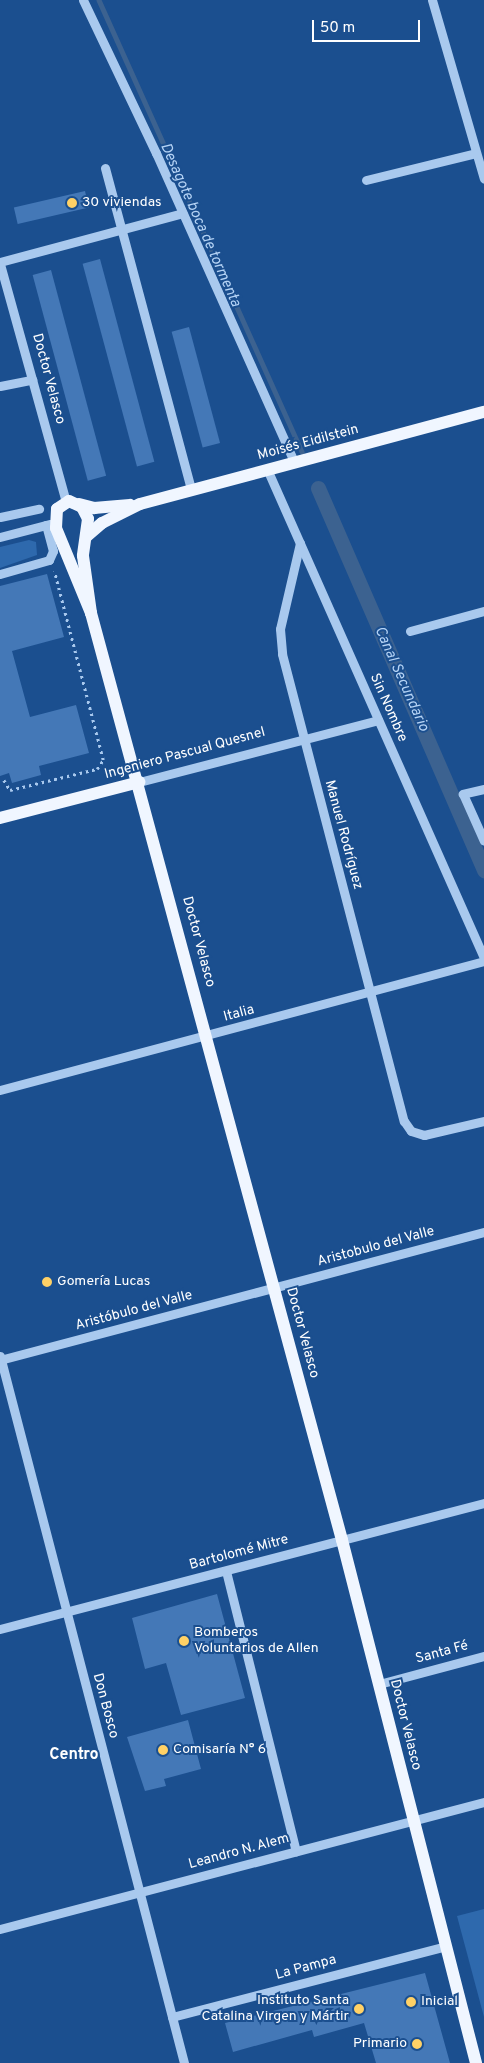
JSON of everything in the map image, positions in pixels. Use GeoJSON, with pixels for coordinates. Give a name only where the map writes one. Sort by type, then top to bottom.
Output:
{"type":"FeatureCollection","features":[{"type":"Feature","properties":{"kind":"main road","name":"Moisés Eidilstein"},"geometry":{"type":"LineString","coordinates":[[86,538],[102,523],[140,504],[191,488],[484,412]]}},
{"type":"Feature","properties":{"kind":"main road"},"geometry":{"type":"LineString","coordinates":[[51,524],[57,510],[66,502],[79,504]]}},
{"type":"Feature","properties":{"kind":"main road","name":"Moisés Eidilstein"},"geometry":{"type":"LineString","coordinates":[[79,504],[94,508],[140,504]]}},
{"type":"Feature","properties":{"kind":"main road","name":"Doctor Velasco"},"geometry":{"type":"LineString","coordinates":[[79,504],[88,519],[83,556],[91,613]]}},
{"type":"Feature","properties":{"kind":"main road","name":"Doctor Velasco"},"geometry":{"type":"LineString","coordinates":[[51,524],[60,536],[91,613],[139,782],[342,1540],[476,2063]]}},
{"type":"Feature","properties":{"kind":"main road"},"geometry":{"type":"LineString","coordinates":[[60,536],[74,546],[86,538]]}},
{"type":"Feature","properties":{"kind":"main road","name":"Ingeniero Pascual Quesnel"},"geometry":{"type":"LineString","coordinates":[[0,818],[139,782]]}},
{"type":"Feature","properties":{"kind":"street"},"geometry":{"type":"LineString","coordinates":[[83,0],[184,213],[294,462]]}},
{"type":"Feature","properties":{"kind":"street"},"geometry":{"type":"LineString","coordinates":[[432,0],[484,179]]}},
{"type":"Feature","properties":{"kind":"street"},"geometry":{"type":"LineString","coordinates":[[366,180],[476,153]]}},
{"type":"Feature","properties":{"kind":"street"},"geometry":{"type":"LineString","coordinates":[[105,168],[191,488]]}},
{"type":"Feature","properties":{"kind":"street"},"geometry":{"type":"LineString","coordinates":[[0,263],[184,213]]}},
{"type":"Feature","properties":{"kind":"street","name":"Doctor Velasco"},"geometry":{"type":"LineString","coordinates":[[0,263],[66,502]]}},
{"type":"Feature","properties":{"kind":"street"},"geometry":{"type":"LineString","coordinates":[[0,386],[32,380]]}},
{"type":"Feature","properties":{"kind":"street","name":"Sin Nombre"},"geometry":{"type":"LineString","coordinates":[[267,469],[484,959]]}},
{"type":"Feature","properties":{"kind":"street"},"geometry":{"type":"LineString","coordinates":[[0,517],[39,509]]}},
{"type":"Feature","properties":{"kind":"street"},"geometry":{"type":"LineString","coordinates":[[0,537],[51,524],[52,551],[49,560],[0,574]]}},
{"type":"Feature","properties":{"kind":"street","name":"Manuel Rodríguez"},"geometry":{"type":"LineString","coordinates":[[300,543],[280,629],[282,654],[402,1115],[411,1131],[430,1134],[484,1121]]}},
{"type":"Feature","properties":{"kind":"street"},"geometry":{"type":"LineString","coordinates":[[410,631],[484,611]]}},
{"type":"Feature","properties":{"kind":"street","name":"Ingeniero Pascual Quesnel"},"geometry":{"type":"LineString","coordinates":[[139,782],[378,720]]}},
{"type":"Feature","properties":{"kind":"street"},"geometry":{"type":"LineString","coordinates":[[484,789],[463,794],[484,841]]}},
{"type":"Feature","properties":{"kind":"street","name":"Italia"},"geometry":{"type":"LineString","coordinates":[[0,1090],[208,1037],[484,959]]}},
{"type":"Feature","properties":{"kind":"street","name":"Aristobulo del Valle"},"geometry":{"type":"LineString","coordinates":[[274,1288],[484,1232]]}},
{"type":"Feature","properties":{"kind":"street","name":"Aristóbulo del Valle"},"geometry":{"type":"LineString","coordinates":[[0,1358],[274,1288]]}},
{"type":"Feature","properties":{"kind":"street","name":"Don Bosco"},"geometry":{"type":"LineString","coordinates":[[0,1358],[184,2063]]}},
{"type":"Feature","properties":{"kind":"street","name":"Bartolomé Mitre"},"geometry":{"type":"LineString","coordinates":[[0,1629],[484,1503]]}},
{"type":"Feature","properties":{"kind":"street"},"geometry":{"type":"LineString","coordinates":[[226,1570],[296,1851]]}},
{"type":"Feature","properties":{"kind":"street","name":"Santa Fé"},"geometry":{"type":"LineString","coordinates":[[379,1684],[484,1656]]}},
{"type":"Feature","properties":{"kind":"street","name":"Leandro N. Alem"},"geometry":{"type":"LineString","coordinates":[[0,1928],[484,1802]]}},
{"type":"Feature","properties":{"kind":"street","name":"La Pampa"},"geometry":{"type":"LineString","coordinates":[[172,2017],[446,1946]]}},
{"type":"Feature","properties":{"kind":"path"},"geometry":{"type":"LineString","coordinates":[[4,780],[10,790],[97,768],[103,760],[57,578],[49,560]]}},
{"type":"Feature","properties":{"kind":"shaded area"},"geometry":{"type":"Polygon","coordinates":[[[29,540],[36,542],[37,555],[0,568],[0,547],[29,540]]]}},
{"type":"Feature","properties":{"kind":"shaded area"},"geometry":{"type":"Polygon","coordinates":[[[484,1909],[484,2017],[457,1916],[484,1909]]]}},
{"type":"Feature","properties":{"kind":"building"},"geometry":{"type":"Polygon","coordinates":[[[85,191],[89,208],[18,224],[14,207],[85,191]]]}},
{"type":"Feature","properties":{"kind":"building"},"geometry":{"type":"Polygon","coordinates":[[[100,259],[154,462],[137,467],[83,264],[100,259]]]}},
{"type":"Feature","properties":{"kind":"building"},"geometry":{"type":"Polygon","coordinates":[[[51,270],[106,476],[88,481],[33,275],[51,270]]]}},
{"type":"Feature","properties":{"kind":"building"},"geometry":{"type":"Polygon","coordinates":[[[189,327],[220,443],[203,448],[172,332],[189,327]]]}},
{"type":"Feature","properties":{"kind":"building"},"geometry":{"type":"Polygon","coordinates":[[[47,574],[64,637],[12,651],[30,717],[76,705],[89,753],[39,766],[41,775],[12,783],[9,773],[0,776],[0,586],[47,574]]]}},
{"type":"Feature","properties":{"kind":"building","name":"Bomberos Voluntarios de Allen"},"geometry":{"type":"Polygon","coordinates":[[[217,1594],[245,1698],[181,1715],[166,1663],[145,1669],[132,1618],[217,1594]]]}},
{"type":"Feature","properties":{"kind":"building","name":"Comisaría N° 6"},"geometry":{"type":"Polygon","coordinates":[[[188,1720],[201,1769],[164,1779],[166,1786],[145,1791],[127,1737],[188,1720]]]}},
{"type":"Feature","properties":{"kind":"building","name":"Instituto Santa Catalina Virgen y Mártir"},"geometry":{"type":"Polygon","coordinates":[[[425,1973],[450,2063],[376,2063],[364,2023],[314,2037],[312,2030],[233,2052],[225,2023],[425,1973]]]}},
{"type":"Feature","properties":{"kind":"waterway","name":"Desagote boca de tormenta"},"geometry":{"type":"LineString","coordinates":[[99,0],[302,451]]}},
{"type":"Feature","properties":{"kind":"waterway","name":"Canal Secundario"},"geometry":{"type":"LineString","coordinates":[[318,488],[484,870]]}},
{"type":"Feature","properties":{"kind":"place","name":"30 viviendas"},"geometry":{"type":"Point","coordinates":[72,203]}},
{"type":"Feature","properties":{"kind":"place","name":"Gomería Lucas"},"geometry":{"type":"Point","coordinates":[47,1282]}},
{"type":"Feature","properties":{"kind":"place","name":"Bomberos Voluntarios de Allen"},"geometry":{"type":"Point","coordinates":[184,1641]}},
{"type":"Feature","properties":{"kind":"place","name":"Comisaría N° 6"},"geometry":{"type":"Point","coordinates":[163,1750]}},
{"type":"Feature","properties":{"kind":"place","name":"Inicial"},"geometry":{"type":"Point","coordinates":[411,2002]}},
{"type":"Feature","properties":{"kind":"place","name":"Instituto Santa Catalina Virgen y Mártir"},"geometry":{"type":"Point","coordinates":[359,2009]}},
{"type":"Feature","properties":{"kind":"place","name":"Primario"},"geometry":{"type":"Point","coordinates":[417,2044]}},
{"type":"Feature","properties":{"kind":"district","name":"Centro"},"geometry":{"type":"Point","coordinates":[74,1755]}}]}
